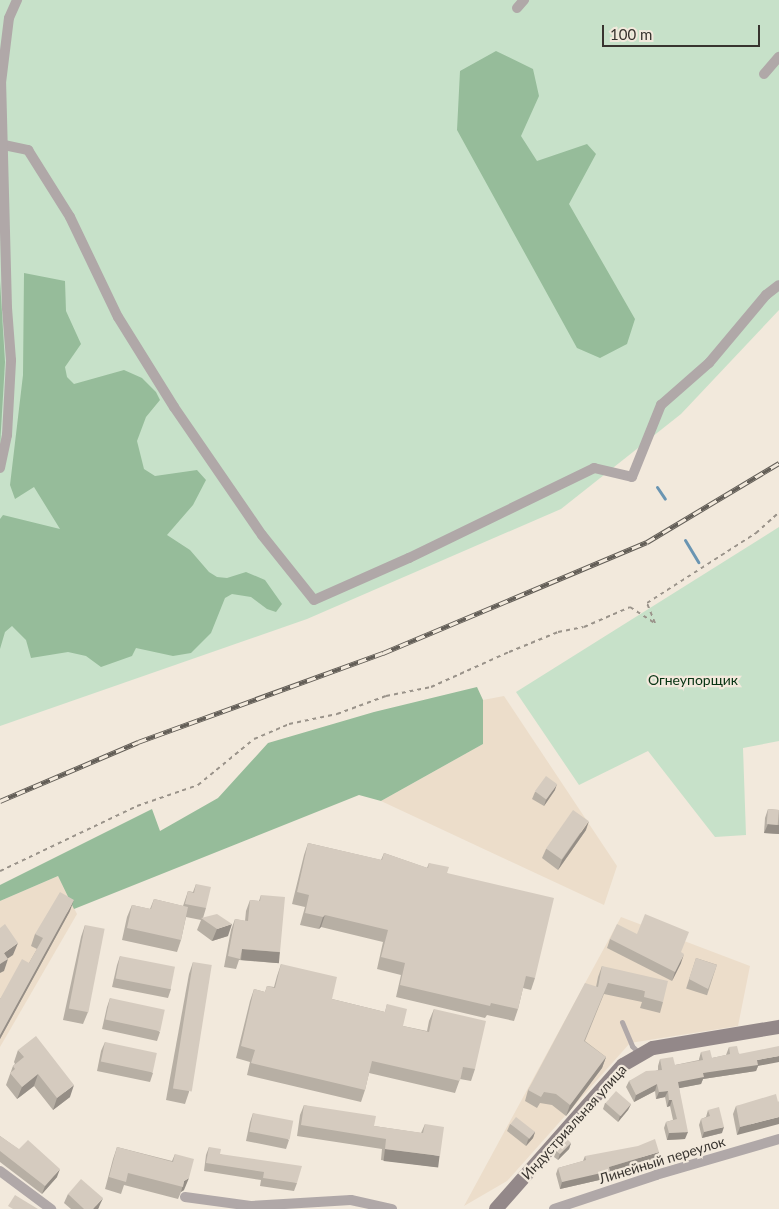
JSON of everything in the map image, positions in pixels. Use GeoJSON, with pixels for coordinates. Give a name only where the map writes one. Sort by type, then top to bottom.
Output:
{"type":"FeatureCollection","features":[{"type":"Feature","properties":{"kind":"street"},"geometry":{"type":"LineString","coordinates":[[0,468],[7,435],[11,360],[6,289],[1,83],[9,18],[17,0]]}},
{"type":"Feature","properties":{"kind":"street"},"geometry":{"type":"LineString","coordinates":[[764,74],[779,57]]}},
{"type":"Feature","properties":{"kind":"street"},"geometry":{"type":"LineString","coordinates":[[4,145],[28,150],[70,217],[118,317],[174,407],[262,535],[314,600],[409,558],[594,468],[632,477],[661,405],[709,363],[766,296],[779,285]]}},
{"type":"Feature","properties":{"kind":"street","name":"Индустриальная улица"},"geometry":{"type":"LineString","coordinates":[[496,1209],[623,1065],[654,1048],[779,1027]]}},
{"type":"Feature","properties":{"kind":"street","name":"Линейный переулок"},"geometry":{"type":"LineString","coordinates":[[554,1209],[656,1174],[779,1139]]}},
{"type":"Feature","properties":{"kind":"street"},"geometry":{"type":"LineString","coordinates":[[0,1171],[51,1209]]}},
{"type":"Feature","properties":{"kind":"street"},"geometry":{"type":"LineString","coordinates":[[185,1197],[252,1206],[351,1200],[392,1209]]}},
{"type":"Feature","properties":{"kind":"lane"},"geometry":{"type":"LineString","coordinates":[[622,1022],[632,1046],[641,1055]]}},
{"type":"Feature","properties":{"kind":"path"},"geometry":{"type":"LineString","coordinates":[[0,871],[137,806],[198,785],[254,739],[289,724],[338,714],[386,696],[431,688],[558,632],[584,627],[630,607],[655,623],[646,603],[756,533],[779,512]]}},
{"type":"Feature","properties":{"kind":"shaded area"},"geometry":{"type":"Polygon","coordinates":[[[504,696],[617,866],[604,905],[381,801],[483,744],[483,700],[504,696]]]}},
{"type":"Feature","properties":{"kind":"shaded area"},"geometry":{"type":"Polygon","coordinates":[[[58,876],[77,914],[0,1047],[0,901],[58,876]]]}},
{"type":"Feature","properties":{"kind":"shaded area"},"geometry":{"type":"Polygon","coordinates":[[[621,917],[750,966],[738,1026],[630,1043],[507,1181],[464,1206],[621,917]]]}},
{"type":"Feature","properties":{"kind":"green space"},"geometry":{"type":"Polygon","coordinates":[[[0,0],[779,0],[779,310],[681,414],[561,509],[307,619],[0,726],[0,0]]]}},
{"type":"Feature","properties":{"kind":"green space"},"geometry":{"type":"Polygon","coordinates":[[[496,51],[533,69],[539,96],[521,136],[537,161],[587,144],[596,154],[569,204],[635,319],[627,344],[600,358],[577,348],[457,130],[460,71],[496,51]]]}},
{"type":"Feature","properties":{"kind":"green space"},"geometry":{"type":"Polygon","coordinates":[[[24,273],[65,281],[66,311],[81,344],[65,367],[67,377],[74,384],[124,370],[142,378],[156,392],[160,400],[146,417],[137,441],[144,469],[155,476],[197,470],[206,480],[193,505],[167,535],[190,550],[209,572],[217,577],[227,578],[246,572],[265,580],[282,604],[276,612],[267,609],[251,597],[232,594],[225,598],[211,633],[191,653],[173,656],[136,648],[132,656],[101,667],[86,656],[68,652],[31,658],[26,640],[12,626],[5,632],[0,649],[0,519],[3,515],[60,529],[34,487],[15,499],[10,485],[23,375],[24,273]]]}},
{"type":"Feature","properties":{"kind":"green space"},"geometry":{"type":"Polygon","coordinates":[[[0,281],[5,362],[0,446],[0,281]]]}},
{"type":"Feature","properties":{"kind":"green space","name":"Огнеупорщик"},"geometry":{"type":"Polygon","coordinates":[[[779,527],[779,741],[743,748],[746,835],[715,837],[648,751],[579,785],[516,692],[779,527]]]}},
{"type":"Feature","properties":{"kind":"green space"},"geometry":{"type":"Polygon","coordinates":[[[477,687],[483,700],[483,744],[381,801],[359,795],[74,909],[58,876],[0,901],[0,885],[152,809],[160,831],[218,798],[268,743],[374,712],[477,687]]]}},
{"type":"Feature","properties":{"kind":"building"},"geometry":{"type":"Polygon","coordinates":[[[546,776],[557,784],[546,800],[535,791],[546,776]]]}},
{"type":"Feature","properties":{"kind":"building"},"geometry":{"type":"Polygon","coordinates":[[[768,809],[779,810],[778,825],[767,824],[768,809]]]}},
{"type":"Feature","properties":{"kind":"building"},"geometry":{"type":"Polygon","coordinates":[[[573,810],[589,821],[562,859],[546,849],[573,810]]]}},
{"type":"Feature","properties":{"kind":"building"},"geometry":{"type":"Polygon","coordinates":[[[308,843],[382,860],[384,853],[428,868],[429,863],[449,867],[447,873],[554,898],[535,978],[526,976],[518,1009],[491,1003],[490,1006],[400,985],[405,963],[381,957],[388,930],[325,915],[323,917],[305,913],[309,895],[297,892],[308,843]]]}},
{"type":"Feature","properties":{"kind":"building"},"geometry":{"type":"Polygon","coordinates":[[[196,884],[211,887],[206,908],[185,904],[188,891],[194,893],[196,884]]]}},
{"type":"Feature","properties":{"kind":"building"},"geometry":{"type":"Polygon","coordinates":[[[60,892],[74,900],[0,1035],[0,999],[22,959],[29,963],[43,938],[35,934],[60,892]]]}},
{"type":"Feature","properties":{"kind":"building"},"geometry":{"type":"Polygon","coordinates":[[[261,895],[285,897],[280,952],[242,949],[240,959],[228,956],[235,919],[248,921],[250,900],[260,901],[261,895]]]}},
{"type":"Feature","properties":{"kind":"building"},"geometry":{"type":"Polygon","coordinates":[[[154,899],[188,907],[181,940],[127,928],[132,905],[151,909],[154,899]]]}},
{"type":"Feature","properties":{"kind":"building"},"geometry":{"type":"Polygon","coordinates":[[[217,914],[232,924],[217,929],[201,918],[217,914]]]}},
{"type":"Feature","properties":{"kind":"building"},"geometry":{"type":"Polygon","coordinates":[[[645,914],[689,932],[681,952],[684,954],[675,972],[610,939],[617,924],[637,934],[645,914]]]}},
{"type":"Feature","properties":{"kind":"building"},"geometry":{"type":"Polygon","coordinates":[[[5,924],[18,943],[4,953],[8,959],[0,964],[0,928],[5,924]]]}},
{"type":"Feature","properties":{"kind":"building"},"geometry":{"type":"Polygon","coordinates":[[[85,925],[105,929],[88,1012],[69,1008],[85,925]]]}},
{"type":"Feature","properties":{"kind":"building"},"geometry":{"type":"Polygon","coordinates":[[[120,956],[175,967],[171,989],[116,979],[120,956]]]}},
{"type":"Feature","properties":{"kind":"building"},"geometry":{"type":"Polygon","coordinates":[[[696,958],[717,965],[708,989],[689,979],[696,958]]]}},
{"type":"Feature","properties":{"kind":"building"},"geometry":{"type":"Polygon","coordinates":[[[193,962],[212,965],[192,1091],[173,1088],[193,962]]]}},
{"type":"Feature","properties":{"kind":"building"},"geometry":{"type":"Polygon","coordinates":[[[281,964],[337,977],[332,999],[385,1012],[387,1004],[407,1009],[403,1026],[429,1032],[434,1009],[486,1021],[475,1069],[463,1067],[460,1081],[372,1061],[365,1090],[251,1063],[255,1050],[241,1046],[254,989],[265,992],[267,986],[275,988],[281,964]]]}},
{"type":"Feature","properties":{"kind":"building"},"geometry":{"type":"Polygon","coordinates":[[[602,966],[668,981],[663,1002],[644,997],[645,991],[608,983],[584,1041],[606,1057],[570,1105],[556,1094],[544,1092],[541,1097],[528,1090],[585,983],[598,987],[602,966]]]}},
{"type":"Feature","properties":{"kind":"building"},"geometry":{"type":"Polygon","coordinates":[[[110,998],[165,1010],[160,1031],[105,1020],[110,998]]]}},
{"type":"Feature","properties":{"kind":"building"},"geometry":{"type":"Polygon","coordinates":[[[36,1036],[74,1085],[57,1098],[38,1074],[22,1087],[10,1073],[15,1069],[13,1066],[24,1057],[18,1050],[36,1036]]]}},
{"type":"Feature","properties":{"kind":"building"},"geometry":{"type":"Polygon","coordinates":[[[105,1042],[157,1053],[153,1073],[101,1062],[105,1042]]]}},
{"type":"Feature","properties":{"kind":"building"},"geometry":{"type":"Polygon","coordinates":[[[737,1046],[739,1054],[779,1046],[779,1056],[757,1060],[758,1065],[703,1073],[704,1077],[678,1082],[688,1132],[669,1133],[666,1122],[677,1119],[672,1100],[669,1100],[668,1091],[659,1092],[657,1084],[636,1095],[629,1081],[646,1071],[662,1070],[660,1059],[673,1057],[675,1065],[703,1060],[701,1052],[710,1050],[712,1058],[730,1054],[729,1047],[737,1046]]]}},
{"type":"Feature","properties":{"kind":"building"},"geometry":{"type":"Polygon","coordinates":[[[616,1091],[631,1104],[621,1116],[606,1103],[616,1091]]]}},
{"type":"Feature","properties":{"kind":"building"},"geometry":{"type":"Polygon","coordinates":[[[776,1094],[779,1101],[779,1117],[740,1127],[736,1106],[776,1094]]]}},
{"type":"Feature","properties":{"kind":"building"},"geometry":{"type":"Polygon","coordinates":[[[304,1105],[376,1116],[374,1126],[423,1133],[425,1124],[444,1127],[440,1156],[385,1149],[386,1139],[301,1125],[304,1105]]]}},
{"type":"Feature","properties":{"kind":"building"},"geometry":{"type":"Polygon","coordinates":[[[719,1107],[724,1127],[704,1132],[701,1119],[710,1116],[708,1110],[719,1107]]]}},
{"type":"Feature","properties":{"kind":"building"},"geometry":{"type":"Polygon","coordinates":[[[253,1113],[293,1121],[290,1139],[249,1132],[253,1113]]]}},
{"type":"Feature","properties":{"kind":"building"},"geometry":{"type":"Polygon","coordinates":[[[516,1117],[535,1132],[529,1139],[510,1124],[516,1117]]]}},
{"type":"Feature","properties":{"kind":"building"},"geometry":{"type":"Polygon","coordinates":[[[0,1136],[19,1149],[28,1140],[60,1169],[45,1186],[0,1151],[0,1136]]]}},
{"type":"Feature","properties":{"kind":"building"},"geometry":{"type":"Polygon","coordinates":[[[567,1139],[571,1143],[560,1154],[556,1151],[567,1139]]]}},
{"type":"Feature","properties":{"kind":"building"},"geometry":{"type":"Polygon","coordinates":[[[655,1139],[659,1152],[609,1167],[610,1171],[562,1182],[558,1168],[586,1160],[585,1156],[638,1146],[655,1139]]]}},
{"type":"Feature","properties":{"kind":"building"},"geometry":{"type":"Polygon","coordinates":[[[117,1147],[173,1162],[175,1154],[194,1159],[189,1178],[184,1181],[183,1187],[128,1173],[126,1182],[109,1177],[117,1147]]]}},
{"type":"Feature","properties":{"kind":"building"},"geometry":{"type":"Polygon","coordinates":[[[209,1147],[221,1149],[220,1154],[302,1166],[297,1183],[263,1178],[264,1172],[206,1163],[209,1147]]]}},
{"type":"Feature","properties":{"kind":"building"},"geometry":{"type":"Polygon","coordinates":[[[81,1179],[103,1198],[93,1209],[84,1209],[68,1194],[81,1179]]]}},
{"type":"Feature","properties":{"kind":"building"},"geometry":{"type":"Polygon","coordinates":[[[15,1195],[38,1209],[13,1209],[8,1206],[15,1195]]]}},
{"type":"Feature","properties":{"kind":"waterway"},"geometry":{"type":"LineString","coordinates":[[657,487],[665,499]]}},
{"type":"Feature","properties":{"kind":"waterway"},"geometry":{"type":"LineString","coordinates":[[685,540],[698,562]]}},
{"type":"Feature","properties":{"kind":"railway"},"geometry":{"type":"LineString","coordinates":[[0,801],[138,742],[383,653],[647,542],[779,463]]}}]}
